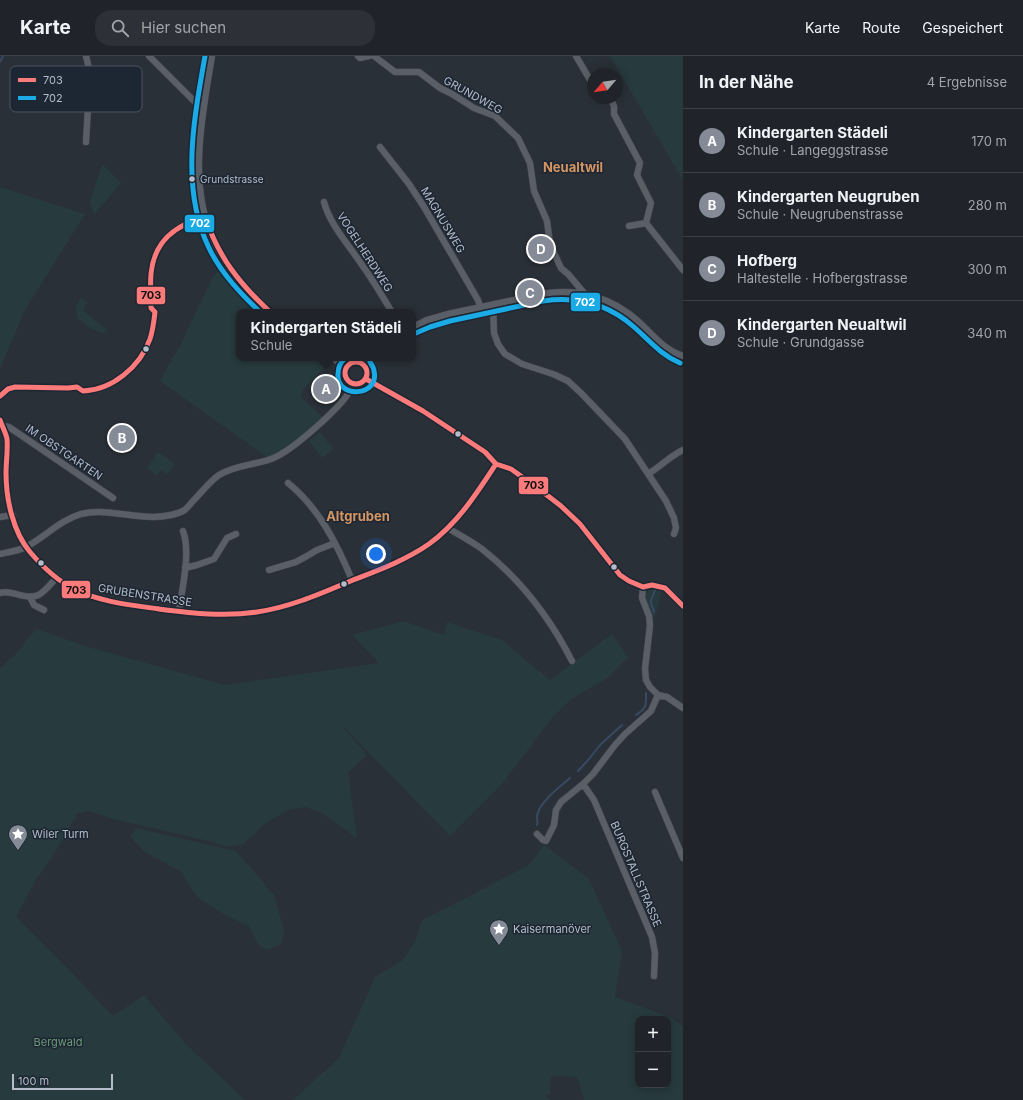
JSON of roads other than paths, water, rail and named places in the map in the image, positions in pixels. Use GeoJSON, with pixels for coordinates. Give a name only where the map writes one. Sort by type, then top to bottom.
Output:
{"type":"FeatureCollection","features":[{"type":"Feature","properties":{"kind":"street"},"geometry":{"type":"LineString","coordinates":[[86,56],[88,66]]}},
{"type":"Feature","properties":{"kind":"street"},"geometry":{"type":"LineString","coordinates":[[149,56],[198,105],[204,106]]}},
{"type":"Feature","properties":{"kind":"street"},"geometry":{"type":"LineString","coordinates":[[212,56],[199,139],[201,193],[205,217],[214,242],[235,276],[251,295],[267,309]]}},
{"type":"Feature","properties":{"kind":"street"},"geometry":{"type":"LineString","coordinates":[[358,56],[360,58],[369,56]]}},
{"type":"Feature","properties":{"kind":"street","name":"GRUNDWEG"},"geometry":{"type":"LineString","coordinates":[[374,56],[395,72],[419,72],[440,88],[474,108],[495,116],[518,138],[530,163],[534,191],[547,221],[550,244],[561,268],[584,293]]}},
{"type":"Feature","properties":{"kind":"street"},"geometry":{"type":"LineString","coordinates":[[576,56],[587,75]]}},
{"type":"Feature","properties":{"kind":"street"},"geometry":{"type":"LineString","coordinates":[[613,104],[614,114],[640,163],[637,175],[651,203],[646,223]]}},
{"type":"Feature","properties":{"kind":"street"},"geometry":{"type":"LineString","coordinates":[[86,142],[88,112]]}},
{"type":"Feature","properties":{"kind":"street","name":"MAGNUSWEG"},"geometry":{"type":"LineString","coordinates":[[380,148],[409,184],[424,207],[478,300],[480,307]]}},
{"type":"Feature","properties":{"kind":"street","name":"VOGELHERDWEG"},"geometry":{"type":"LineString","coordinates":[[324,202],[326,209],[337,229],[364,267],[390,309]]}},
{"type":"Feature","properties":{"kind":"street"},"geometry":{"type":"LineString","coordinates":[[0,396],[8,389],[15,387],[77,387],[83,391],[100,389],[119,379],[134,366],[141,358],[152,332],[155,312],[151,308],[151,273],[156,253],[163,241],[179,227],[191,221],[205,217]]}},
{"type":"Feature","properties":{"kind":"street"},"geometry":{"type":"LineString","coordinates":[[629,226],[646,223]]}},
{"type":"Feature","properties":{"kind":"street"},"geometry":{"type":"LineString","coordinates":[[646,223],[683,270]]}},
{"type":"Feature","properties":{"kind":"street"},"geometry":{"type":"LineString","coordinates":[[416,326],[437,317],[552,292],[584,293],[598,297],[622,309],[664,346],[676,354],[683,356]]}},
{"type":"Feature","properties":{"kind":"street"},"geometry":{"type":"LineString","coordinates":[[493,305],[494,333],[498,344],[506,354],[522,364],[553,374],[568,382],[581,393],[625,439],[666,501],[674,518],[676,528],[674,534]]}},
{"type":"Feature","properties":{"kind":"street"},"geometry":{"type":"LineString","coordinates":[[337,361],[346,367]]}},
{"type":"Feature","properties":{"kind":"street"},"geometry":{"type":"LineString","coordinates":[[364,365],[369,361]]}},
{"type":"Feature","properties":{"kind":"street"},"geometry":{"type":"LineString","coordinates":[[355,362],[364,365],[367,372],[366,379],[361,384],[353,385],[347,381],[345,378],[346,367],[355,362]]}},
{"type":"Feature","properties":{"kind":"street"},"geometry":{"type":"LineString","coordinates":[[366,379],[423,411],[488,455],[496,464],[511,469],[561,506],[580,524],[620,575],[643,587],[652,585],[665,588],[683,606]]}},
{"type":"Feature","properties":{"kind":"street"},"geometry":{"type":"LineString","coordinates":[[0,554],[26,547],[60,524],[80,514],[94,512],[150,518],[168,516],[183,511],[218,476],[227,471],[271,459],[286,452],[339,405],[353,385]]}},
{"type":"Feature","properties":{"kind":"street","name":"GRUBENSTRASSE"},"geometry":{"type":"LineString","coordinates":[[0,420],[6,437],[6,482],[12,515],[26,547],[37,559],[57,577],[73,588],[90,596],[106,600],[201,614],[228,615],[257,612],[295,603],[409,556],[430,543],[448,528],[470,503],[496,464]]}},
{"type":"Feature","properties":{"kind":"street","name":"IM OBSTGARTEN"},"geometry":{"type":"LineString","coordinates":[[3,426],[9,427],[113,498]]}},
{"type":"Feature","properties":{"kind":"street"},"geometry":{"type":"LineString","coordinates":[[0,450],[7,449]]}},
{"type":"Feature","properties":{"kind":"street"},"geometry":{"type":"LineString","coordinates":[[648,474],[683,450]]}},
{"type":"Feature","properties":{"kind":"street"},"geometry":{"type":"LineString","coordinates":[[288,483],[298,491],[322,521],[335,542],[352,580]]}},
{"type":"Feature","properties":{"kind":"street"},"geometry":{"type":"LineString","coordinates":[[0,517],[12,515]]}},
{"type":"Feature","properties":{"kind":"street"},"geometry":{"type":"LineString","coordinates":[[448,528],[483,550],[508,572],[531,598],[553,627],[572,661]]}},
{"type":"Feature","properties":{"kind":"street"},"geometry":{"type":"LineString","coordinates":[[179,611],[185,568],[185,542],[183,531]]}},
{"type":"Feature","properties":{"kind":"street"},"geometry":{"type":"LineString","coordinates":[[185,568],[214,559],[220,552],[227,538],[236,534]]}},
{"type":"Feature","properties":{"kind":"street"},"geometry":{"type":"LineString","coordinates":[[269,570],[296,562],[335,542]]}},
{"type":"Feature","properties":{"kind":"street"},"geometry":{"type":"LineString","coordinates":[[0,593],[4,592],[34,597],[46,590],[57,577]]}},
{"type":"Feature","properties":{"kind":"street"},"geometry":{"type":"LineString","coordinates":[[643,587],[642,598],[649,616],[650,625],[645,674],[648,684],[658,695],[667,697],[683,708]]}},
{"type":"Feature","properties":{"kind":"street"},"geometry":{"type":"LineString","coordinates":[[30,597],[34,605],[44,610]]}},
{"type":"Feature","properties":{"kind":"street"},"geometry":{"type":"LineString","coordinates":[[537,834],[546,841],[554,825],[558,806],[567,796],[583,784],[597,769],[625,734],[651,711],[658,695]]}},
{"type":"Feature","properties":{"kind":"street","name":"BURGSTALLSTRASSE"},"geometry":{"type":"LineString","coordinates":[[583,784],[594,800],[652,937],[655,953],[654,976]]}},
{"type":"Feature","properties":{"kind":"street"},"geometry":{"type":"LineString","coordinates":[[655,792],[683,858]]}},
{"type":"Feature","properties":{"kind":"waterway"},"geometry":{"type":"LineString","coordinates":[[0,62],[3,56]]}},
{"type":"Feature","properties":{"kind":"waterway"},"geometry":{"type":"LineString","coordinates":[[654,612],[651,601],[655,590]]}},
{"type":"Feature","properties":{"kind":"waterway"},"geometry":{"type":"LineString","coordinates":[[636,715],[645,706],[646,693]]}},
{"type":"Feature","properties":{"kind":"waterway"},"geometry":{"type":"LineString","coordinates":[[578,771],[601,744],[622,725]]}},
{"type":"Feature","properties":{"kind":"waterway"},"geometry":{"type":"LineString","coordinates":[[537,825],[537,816],[542,805],[550,795],[570,778]]}},
{"type":"Feature","properties":{"kind":"place","name":"Grundstrasse"},"geometry":{"type":"Point","coordinates":[192,179]}},
{"type":"Feature","properties":{"kind":"place","name":"Kindergarten Neualtwil"},"geometry":{"type":"Point","coordinates":[541,249]}},
{"type":"Feature","properties":{"kind":"place","name":"Hofberg"},"geometry":{"type":"Point","coordinates":[530,293]}},
{"type":"Feature","properties":{"kind":"place","name":"Kindergarten Städeli"},"geometry":{"type":"Point","coordinates":[326,389]}},
{"type":"Feature","properties":{"kind":"place","name":"Kindergarten Neugruben"},"geometry":{"type":"Point","coordinates":[122,438]}},
{"type":"Feature","properties":{"kind":"place","name":"Wiler Turm"},"geometry":{"type":"Point","coordinates":[18,851]}},
{"type":"Feature","properties":{"kind":"place","name":"Kaisermanöver"},"geometry":{"type":"Point","coordinates":[499,946]}},
{"type":"Feature","properties":{"kind":"district","name":"Neualtwil"},"geometry":{"type":"Point","coordinates":[573,167]}},
{"type":"Feature","properties":{"kind":"district","name":"Altgruben"},"geometry":{"type":"Point","coordinates":[358,516]}},
{"type":"Feature","properties":{"kind":"park label","name":"Bergwald"},"geometry":{"type":"Point","coordinates":[58,1042]}}]}
